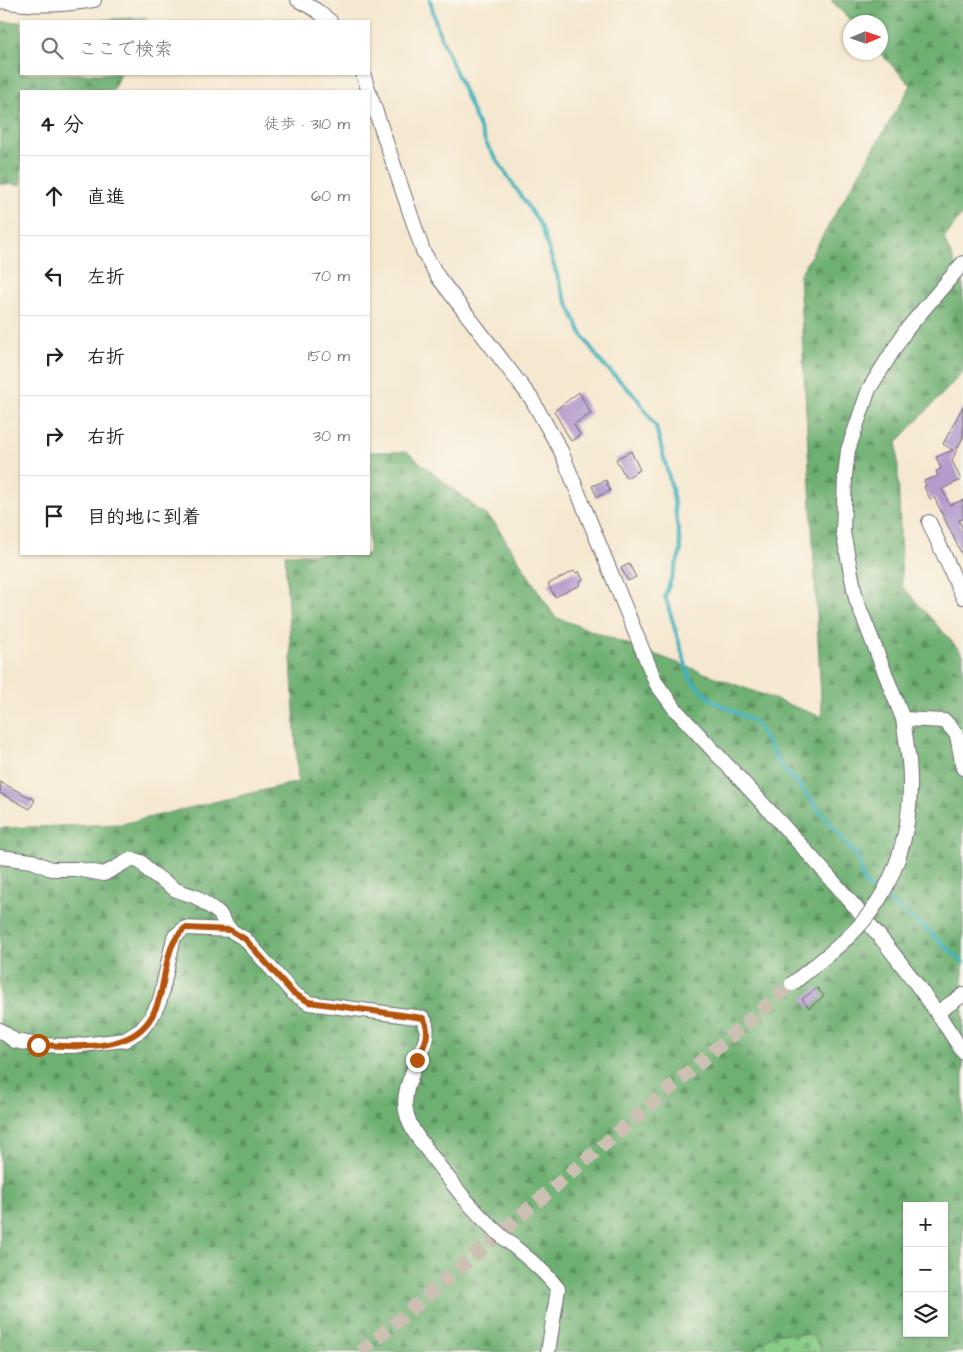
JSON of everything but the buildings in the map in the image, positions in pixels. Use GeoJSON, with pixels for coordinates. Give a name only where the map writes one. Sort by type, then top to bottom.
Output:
{"type":"FeatureCollection","features":[{"type":"Feature","properties":{"kind":"street"},"geometry":{"type":"LineString","coordinates":[[0,1],[25,5],[75,4],[94,0]]}},
{"type":"Feature","properties":{"kind":"street"},"geometry":{"type":"LineString","coordinates":[[298,0],[329,20]]}},
{"type":"Feature","properties":{"kind":"street"},"geometry":{"type":"LineString","coordinates":[[363,75],[368,90]]}},
{"type":"Feature","properties":{"kind":"street"},"geometry":{"type":"LineString","coordinates":[[370,95],[423,251],[438,277],[531,398],[561,452],[656,683],[675,709],[853,902],[938,1012],[963,1052]]}},
{"type":"Feature","properties":{"kind":"street"},"geometry":{"type":"LineString","coordinates":[[792,984],[847,938],[870,912],[886,886],[900,855],[909,815],[911,786],[909,761],[903,718],[856,599],[848,563],[843,506],[848,450],[869,389],[882,366],[906,330],[963,263]]}},
{"type":"Feature","properties":{"kind":"street"},"geometry":{"type":"LineString","coordinates":[[929,522],[963,597]]}},
{"type":"Feature","properties":{"kind":"street"},"geometry":{"type":"LineString","coordinates":[[903,718],[945,721],[957,735],[963,768]]}},
{"type":"Feature","properties":{"kind":"street"},"geometry":{"type":"LineString","coordinates":[[0,857],[32,861],[51,868],[76,869],[104,874],[131,859],[141,862],[149,871],[176,890],[196,897],[219,913],[230,930],[245,939],[293,993],[309,1002],[423,1018],[427,1025],[427,1039],[405,1089],[406,1114],[414,1134],[460,1195],[496,1232],[548,1275],[558,1289],[548,1352]]}},
{"type":"Feature","properties":{"kind":"street"},"geometry":{"type":"LineString","coordinates":[[0,1030],[15,1041],[38,1045],[73,1046],[125,1040],[141,1030],[151,1018],[160,1000],[174,937],[185,928],[230,930]]}},
{"type":"Feature","properties":{"kind":"street"},"geometry":{"type":"LineString","coordinates":[[938,1012],[963,995]]}},
{"type":"Feature","properties":{"kind":"green space"},"geometry":{"type":"Polygon","coordinates":[[[831,0],[963,0],[963,213],[944,239],[963,281],[963,372],[897,442],[902,586],[963,654],[963,1352],[0,1352],[0,828],[122,824],[298,782],[285,555],[370,555],[370,452],[407,452],[494,522],[555,617],[822,717],[799,276],[911,85],[887,60],[888,15],[845,15],[831,0]]]}},
{"type":"Feature","properties":{"kind":"green space"},"geometry":{"type":"Polygon","coordinates":[[[147,17],[146,20],[98,20],[147,17]]]}},
{"type":"Feature","properties":{"kind":"green space"},"geometry":{"type":"Polygon","coordinates":[[[0,22],[20,22],[20,75],[120,75],[112,90],[20,90],[20,185],[0,184],[0,22]]]}},
{"type":"Feature","properties":{"kind":"green space"},"geometry":{"type":"Polygon","coordinates":[[[776,1333],[812,1335],[822,1352],[751,1352],[776,1333]]]}},
{"type":"Feature","properties":{"kind":"waterway"},"geometry":{"type":"LineString","coordinates":[[430,0],[438,30],[487,145],[541,226],[563,293],[581,333],[600,361],[637,398],[656,427],[672,489],[681,551],[665,596],[690,679],[713,701],[755,722],[783,769],[799,785],[858,858],[863,882],[878,893]]}},
{"type":"Feature","properties":{"kind":"waterway"},"geometry":{"type":"LineString","coordinates":[[883,897],[925,928],[963,962]]}},
{"type":"Feature","properties":{"kind":"tunnel"},"geometry":{"type":"LineString","coordinates":[[361,1352],[792,984]]}},
{"type":"Feature","properties":{"kind":"route"},"geometry":{"type":"LineString","coordinates":[[38,1045],[73,1046],[101,1044],[125,1040],[141,1030],[151,1018],[160,1000],[174,937],[185,928],[230,930],[245,939],[293,993],[309,1002],[376,1012],[399,1013],[423,1018],[427,1025],[427,1039],[417,1060]]}}]}
